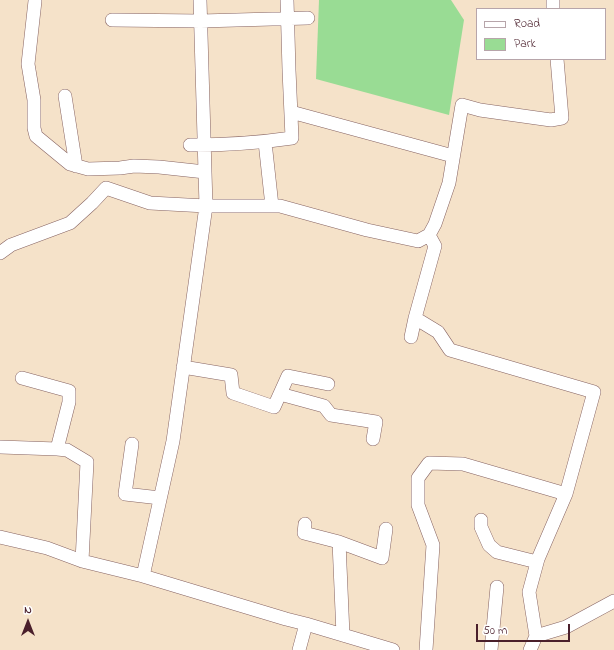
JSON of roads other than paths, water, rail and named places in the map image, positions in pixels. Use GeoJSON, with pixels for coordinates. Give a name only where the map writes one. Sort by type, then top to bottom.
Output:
{"type":"FeatureCollection","features":[{"type":"Feature","properties":{"kind":"street"},"geometry":{"type":"LineString","coordinates":[[143,576],[172,441],[206,206],[200,0]]}},
{"type":"Feature","properties":{"kind":"street"},"geometry":{"type":"LineString","coordinates":[[190,145],[265,142],[292,138],[287,0]]}},
{"type":"Feature","properties":{"kind":"street"},"geometry":{"type":"LineString","coordinates":[[34,1],[28,64],[34,100],[34,128],[36,136],[70,164],[88,169],[134,166],[205,172]]}},
{"type":"Feature","properties":{"kind":"street"},"geometry":{"type":"LineString","coordinates":[[112,20],[201,21],[308,18]]}},
{"type":"Feature","properties":{"kind":"street"},"geometry":{"type":"LineString","coordinates":[[0,253],[11,245],[70,223],[106,188],[150,203],[206,206],[280,206],[367,230],[418,241],[429,235],[435,224],[449,183],[462,105],[480,110],[551,120],[562,118],[557,60]]}},
{"type":"Feature","properties":{"kind":"street"},"geometry":{"type":"LineString","coordinates":[[65,96],[76,166]]}},
{"type":"Feature","properties":{"kind":"street"},"geometry":{"type":"LineString","coordinates":[[290,112],[453,156]]}},
{"type":"Feature","properties":{"kind":"street"},"geometry":{"type":"LineString","coordinates":[[265,142],[272,206]]}},
{"type":"Feature","properties":{"kind":"street"},"geometry":{"type":"LineString","coordinates":[[411,337],[435,246],[429,235]]}},
{"type":"Feature","properties":{"kind":"street"},"geometry":{"type":"LineString","coordinates":[[415,318],[438,332],[450,350],[594,392],[566,494],[537,562],[529,592],[536,636],[530,650]]}},
{"type":"Feature","properties":{"kind":"street"},"geometry":{"type":"LineString","coordinates":[[183,367],[231,375],[234,393],[274,407],[288,376],[328,384]]}},
{"type":"Feature","properties":{"kind":"street"},"geometry":{"type":"LineString","coordinates":[[22,378],[69,391],[69,402],[57,449]]}},
{"type":"Feature","properties":{"kind":"street"},"geometry":{"type":"LineString","coordinates":[[280,394],[324,406],[331,415],[376,422],[373,439]]}},
{"type":"Feature","properties":{"kind":"street"},"geometry":{"type":"LineString","coordinates":[[132,444],[126,494],[160,498]]}},
{"type":"Feature","properties":{"kind":"street"},"geometry":{"type":"LineString","coordinates":[[0,447],[68,450],[87,462],[82,561]]}},
{"type":"Feature","properties":{"kind":"street"},"geometry":{"type":"LineString","coordinates":[[426,650],[433,545],[418,505],[418,478],[429,463],[463,464],[566,494]]}},
{"type":"Feature","properties":{"kind":"street"},"geometry":{"type":"LineString","coordinates":[[481,520],[481,527],[489,545],[497,552],[537,562]]}},
{"type":"Feature","properties":{"kind":"street"},"geometry":{"type":"LineString","coordinates":[[305,524],[304,533],[339,542],[382,558],[386,529]]}},
{"type":"Feature","properties":{"kind":"street"},"geometry":{"type":"LineString","coordinates":[[0,537],[47,548],[82,561],[143,576],[392,650]]}},
{"type":"Feature","properties":{"kind":"street"},"geometry":{"type":"LineString","coordinates":[[339,542],[343,635]]}},
{"type":"Feature","properties":{"kind":"street"},"geometry":{"type":"LineString","coordinates":[[491,650],[497,587]]}},
{"type":"Feature","properties":{"kind":"street"},"geometry":{"type":"LineString","coordinates":[[536,636],[566,627],[614,601]]}},
{"type":"Feature","properties":{"kind":"street"},"geometry":{"type":"LineString","coordinates":[[299,650],[306,624]]}}]}
